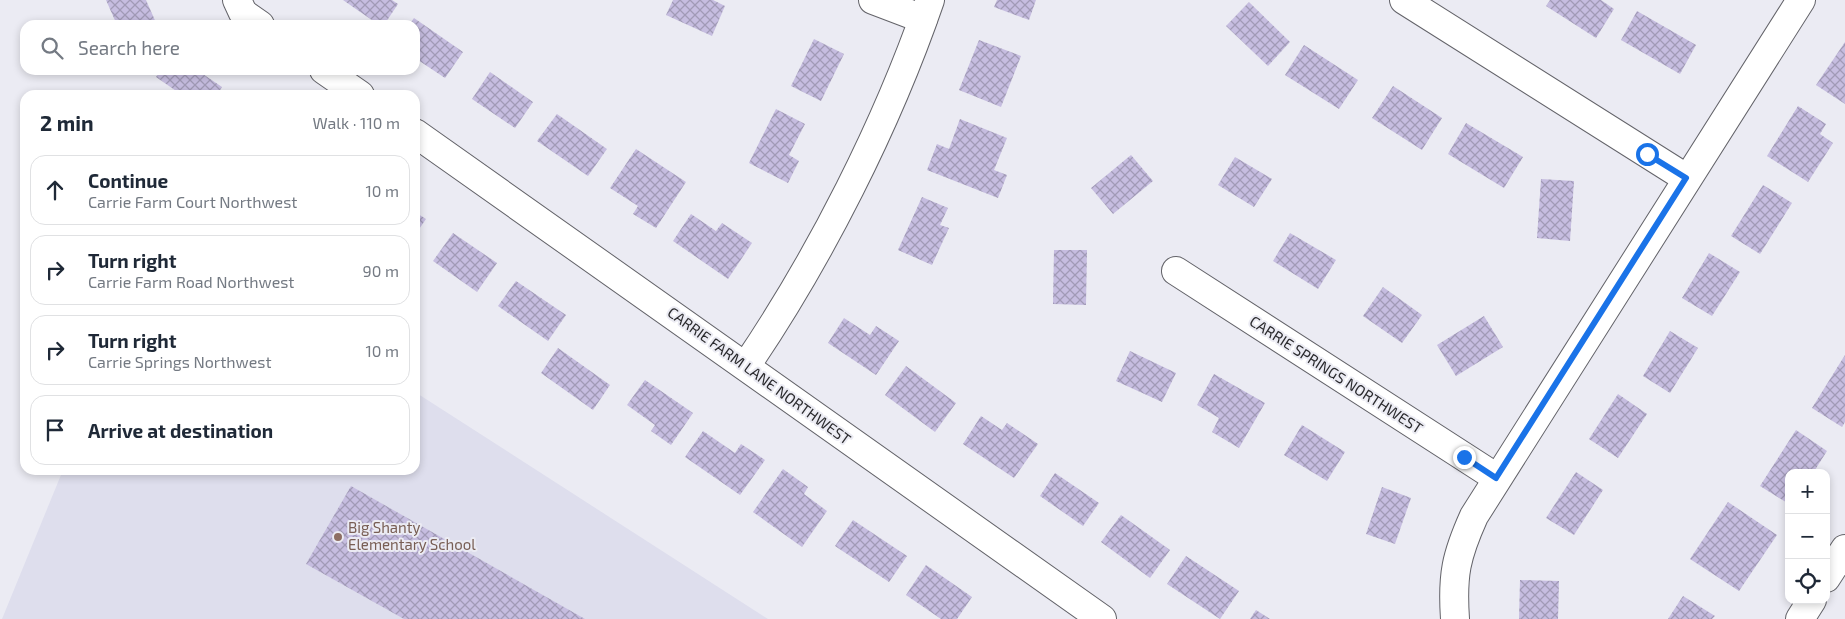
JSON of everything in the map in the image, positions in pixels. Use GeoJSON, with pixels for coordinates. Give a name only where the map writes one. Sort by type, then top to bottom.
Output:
{"type":"FeatureCollection","features":[{"type":"Feature","properties":{"kind":"street"},"geometry":{"type":"LineString","coordinates":[[237,0],[243,13],[253,20]]}},
{"type":"Feature","properties":{"kind":"street"},"geometry":{"type":"LineString","coordinates":[[746,366],[807,267],[853,179],[897,85],[927,9],[873,0]]}},
{"type":"Feature","properties":{"kind":"street"},"geometry":{"type":"LineString","coordinates":[[1404,0],[1686,178]]}},
{"type":"Feature","properties":{"kind":"street"},"geometry":{"type":"LineString","coordinates":[[1455,619],[1454,579],[1458,553],[1474,516],[1496,478],[1686,178],[1801,0]]}},
{"type":"Feature","properties":{"kind":"street"},"geometry":{"type":"LineString","coordinates":[[331,75],[353,90]]}},
{"type":"Feature","properties":{"kind":"street","name":"CARRIE FARM LANE NORTHWEST"},"geometry":{"type":"LineString","coordinates":[[420,137],[1102,619]]}},
{"type":"Feature","properties":{"kind":"street","name":"CARRIE SPRINGS NORTHWEST"},"geometry":{"type":"LineString","coordinates":[[1176,271],[1496,478]]}},
{"type":"Feature","properties":{"kind":"street"},"geometry":{"type":"LineString","coordinates":[[1830,572],[1845,549]]}},
{"type":"Feature","properties":{"kind":"street"},"geometry":{"type":"LineString","coordinates":[[1800,619],[1809,604]]}},
{"type":"Feature","properties":{"kind":"shaded area","name":"Big Shanty Elementary School"},"geometry":{"type":"Polygon","coordinates":[[[420,395],[768,619],[2,619],[61,475],[420,475],[420,395]]]}},
{"type":"Feature","properties":{"kind":"building"},"geometry":{"type":"Polygon","coordinates":[[[106,0],[146,0],[155,20],[115,20],[106,0]]]}},
{"type":"Feature","properties":{"kind":"building"},"geometry":{"type":"Polygon","coordinates":[[[343,0],[392,0],[398,4],[387,20],[372,20],[343,0]]]}},
{"type":"Feature","properties":{"kind":"building"},"geometry":{"type":"Polygon","coordinates":[[[673,0],[713,0],[725,6],[712,36],[666,15],[673,0]]]}},
{"type":"Feature","properties":{"kind":"building"},"geometry":{"type":"Polygon","coordinates":[[[997,0],[1036,0],[1029,20],[994,7],[997,0]]]}},
{"type":"Feature","properties":{"kind":"building"},"geometry":{"type":"Polygon","coordinates":[[[1550,0],[1601,0],[1614,9],[1596,38],[1546,6],[1550,0]]]}},
{"type":"Feature","properties":{"kind":"building"},"geometry":{"type":"Polygon","coordinates":[[[1249,2],[1290,42],[1268,66],[1226,26],[1249,2]]]}},
{"type":"Feature","properties":{"kind":"building"},"geometry":{"type":"Polygon","coordinates":[[[1637,11],[1696,45],[1680,74],[1621,40],[1637,11]]]}},
{"type":"Feature","properties":{"kind":"building"},"geometry":{"type":"Polygon","coordinates":[[[420,22],[463,52],[445,78],[420,61],[420,22]]]}},
{"type":"Feature","properties":{"kind":"building"},"geometry":{"type":"Polygon","coordinates":[[[814,39],[844,54],[821,101],[791,86],[814,39]]]}},
{"type":"Feature","properties":{"kind":"building"},"geometry":{"type":"Polygon","coordinates":[[[979,40],[1021,56],[1001,107],[959,90],[979,40]]]}},
{"type":"Feature","properties":{"kind":"building"},"geometry":{"type":"Polygon","coordinates":[[[1845,42],[1845,104],[1816,85],[1845,42]]]}},
{"type":"Feature","properties":{"kind":"building"},"geometry":{"type":"Polygon","coordinates":[[[1304,45],[1358,80],[1339,109],[1285,75],[1304,45]]]}},
{"type":"Feature","properties":{"kind":"building"},"geometry":{"type":"Polygon","coordinates":[[[490,72],[533,102],[515,128],[472,99],[490,72]]]}},
{"type":"Feature","properties":{"kind":"building"},"geometry":{"type":"Polygon","coordinates":[[[157,75],[204,75],[222,87],[220,90],[175,90],[156,77],[157,75]]]}},
{"type":"Feature","properties":{"kind":"building"},"geometry":{"type":"Polygon","coordinates":[[[1393,86],[1442,118],[1422,150],[1372,118],[1393,86]]]}},
{"type":"Feature","properties":{"kind":"building"},"geometry":{"type":"Polygon","coordinates":[[[1798,106],[1826,124],[1820,134],[1833,143],[1808,182],[1767,156],[1798,106]]]}},
{"type":"Feature","properties":{"kind":"building"},"geometry":{"type":"Polygon","coordinates":[[[776,109],[805,124],[789,155],[799,161],[788,183],[749,163],[776,109]]]}},
{"type":"Feature","properties":{"kind":"building"},"geometry":{"type":"Polygon","coordinates":[[[557,114],[607,149],[588,176],[537,141],[557,114]]]}},
{"type":"Feature","properties":{"kind":"building"},"geometry":{"type":"Polygon","coordinates":[[[960,119],[1007,138],[994,170],[1007,175],[998,198],[927,170],[937,144],[949,149],[960,119]]]}},
{"type":"Feature","properties":{"kind":"building"},"geometry":{"type":"Polygon","coordinates":[[[1466,123],[1523,157],[1504,188],[1448,154],[1466,123]]]}},
{"type":"Feature","properties":{"kind":"building"},"geometry":{"type":"Polygon","coordinates":[[[636,149],[686,182],[656,228],[633,214],[638,206],[610,188],[636,149]]]}},
{"type":"Feature","properties":{"kind":"building"},"geometry":{"type":"Polygon","coordinates":[[[1131,155],[1153,181],[1113,214],[1091,188],[1131,155]]]}},
{"type":"Feature","properties":{"kind":"building"},"geometry":{"type":"Polygon","coordinates":[[[1235,157],[1272,179],[1254,207],[1218,185],[1235,157]]]}},
{"type":"Feature","properties":{"kind":"building"},"geometry":{"type":"Polygon","coordinates":[[[1541,179],[1574,181],[1570,241],[1537,238],[1541,179]]]}},
{"type":"Feature","properties":{"kind":"building"},"geometry":{"type":"Polygon","coordinates":[[[1763,185],[1792,203],[1760,254],[1731,236],[1763,185]]]}},
{"type":"Feature","properties":{"kind":"building"},"geometry":{"type":"Polygon","coordinates":[[[922,197],[948,208],[940,225],[949,228],[932,265],[898,250],[922,197]]]}},
{"type":"Feature","properties":{"kind":"building"},"geometry":{"type":"Polygon","coordinates":[[[691,214],[716,231],[722,223],[752,243],[728,279],[673,241],[691,214]]]}},
{"type":"Feature","properties":{"kind":"building"},"geometry":{"type":"Polygon","coordinates":[[[420,215],[426,219],[420,228],[420,215]]]}},
{"type":"Feature","properties":{"kind":"building"},"geometry":{"type":"Polygon","coordinates":[[[453,233],[497,263],[477,292],[433,261],[453,233]]]}},
{"type":"Feature","properties":{"kind":"building"},"geometry":{"type":"Polygon","coordinates":[[[1290,233],[1336,260],[1318,289],[1273,261],[1290,233]]]}},
{"type":"Feature","properties":{"kind":"building"},"geometry":{"type":"Polygon","coordinates":[[[1054,250],[1087,250],[1086,305],[1053,304],[1054,250]]]}},
{"type":"Feature","properties":{"kind":"building"},"geometry":{"type":"Polygon","coordinates":[[[1709,253],[1740,272],[1712,316],[1682,298],[1709,253]]]}},
{"type":"Feature","properties":{"kind":"building"},"geometry":{"type":"Polygon","coordinates":[[[516,281],[566,315],[548,341],[498,306],[516,281]]]}},
{"type":"Feature","properties":{"kind":"building"},"geometry":{"type":"Polygon","coordinates":[[[1383,287],[1422,315],[1402,343],[1363,316],[1383,287]]]}},
{"type":"Feature","properties":{"kind":"building"},"geometry":{"type":"Polygon","coordinates":[[[1484,316],[1503,347],[1456,376],[1437,345],[1484,316]]]}},
{"type":"Feature","properties":{"kind":"building"},"geometry":{"type":"Polygon","coordinates":[[[844,318],[870,335],[876,326],[899,341],[876,375],[828,343],[844,318]]]}},
{"type":"Feature","properties":{"kind":"building"},"geometry":{"type":"Polygon","coordinates":[[[1670,331],[1698,348],[1670,393],[1643,376],[1670,331]]]}},
{"type":"Feature","properties":{"kind":"building"},"geometry":{"type":"Polygon","coordinates":[[[558,348],[610,385],[593,410],[541,373],[558,348]]]}},
{"type":"Feature","properties":{"kind":"building"},"geometry":{"type":"Polygon","coordinates":[[[1130,351],[1176,373],[1162,402],[1116,381],[1130,351]]]}},
{"type":"Feature","properties":{"kind":"building"},"geometry":{"type":"Polygon","coordinates":[[[1845,355],[1845,422],[1842,427],[1812,408],[1845,355]]]}},
{"type":"Feature","properties":{"kind":"building"},"geometry":{"type":"Polygon","coordinates":[[[906,366],[956,403],[935,432],[885,395],[906,366]]]}},
{"type":"Feature","properties":{"kind":"building"},"geometry":{"type":"Polygon","coordinates":[[[1214,374],[1265,403],[1239,448],[1212,432],[1219,418],[1197,405],[1214,374]]]}},
{"type":"Feature","properties":{"kind":"building"},"geometry":{"type":"Polygon","coordinates":[[[645,380],[693,413],[671,445],[651,431],[655,425],[627,405],[645,380]]]}},
{"type":"Feature","properties":{"kind":"building"},"geometry":{"type":"Polygon","coordinates":[[[1618,394],[1647,414],[1618,458],[1589,439],[1618,394]]]}},
{"type":"Feature","properties":{"kind":"building"},"geometry":{"type":"Polygon","coordinates":[[[981,416],[1002,430],[1007,423],[1038,444],[1014,478],[963,444],[981,416]]]}},
{"type":"Feature","properties":{"kind":"building"},"geometry":{"type":"Polygon","coordinates":[[[1302,425],[1345,452],[1327,481],[1284,455],[1302,425]]]}},
{"type":"Feature","properties":{"kind":"building"},"geometry":{"type":"Polygon","coordinates":[[[1796,430],[1827,451],[1816,469],[1785,469],[1785,502],[1760,486],[1796,430]]]}},
{"type":"Feature","properties":{"kind":"building"},"geometry":{"type":"Polygon","coordinates":[[[703,431],[735,453],[741,444],[765,460],[740,495],[685,457],[703,431]]]}},
{"type":"Feature","properties":{"kind":"building"},"geometry":{"type":"Polygon","coordinates":[[[783,469],[808,487],[804,494],[827,511],[802,547],[753,512],[783,469]]]}},
{"type":"Feature","properties":{"kind":"building"},"geometry":{"type":"Polygon","coordinates":[[[1576,472],[1603,490],[1574,535],[1546,518],[1576,472]]]}},
{"type":"Feature","properties":{"kind":"building"},"geometry":{"type":"Polygon","coordinates":[[[1055,473],[1099,503],[1083,526],[1040,496],[1055,473]]]}},
{"type":"Feature","properties":{"kind":"building"},"geometry":{"type":"Polygon","coordinates":[[[351,486],[585,619],[404,619],[306,564],[351,486]]]}},
{"type":"Feature","properties":{"kind":"building"},"geometry":{"type":"Polygon","coordinates":[[[1382,487],[1411,498],[1395,544],[1366,534],[1382,487]]]}},
{"type":"Feature","properties":{"kind":"building"},"geometry":{"type":"Polygon","coordinates":[[[1728,502],[1777,535],[1739,591],[1690,559],[1728,502]]]}},
{"type":"Feature","properties":{"kind":"building"},"geometry":{"type":"Polygon","coordinates":[[[1121,515],[1170,550],[1150,578],[1101,542],[1121,515]]]}},
{"type":"Feature","properties":{"kind":"building"},"geometry":{"type":"Polygon","coordinates":[[[853,520],[907,556],[889,582],[835,546],[853,520]]]}},
{"type":"Feature","properties":{"kind":"building"},"geometry":{"type":"Polygon","coordinates":[[[1186,556],[1239,591],[1220,619],[1167,584],[1186,556]]]}},
{"type":"Feature","properties":{"kind":"building"},"geometry":{"type":"Polygon","coordinates":[[[926,565],[972,597],[957,619],[941,619],[906,595],[926,565]]]}},
{"type":"Feature","properties":{"kind":"building"},"geometry":{"type":"Polygon","coordinates":[[[1520,580],[1559,581],[1558,619],[1519,619],[1520,580]]]}},
{"type":"Feature","properties":{"kind":"building"},"geometry":{"type":"Polygon","coordinates":[[[1683,596],[1715,616],[1712,619],[1668,619],[1683,596]]]}},
{"type":"Feature","properties":{"kind":"building"},"geometry":{"type":"Polygon","coordinates":[[[1256,610],[1270,619],[1250,619],[1256,610]]]}},
{"type":"Feature","properties":{"kind":"place","name":"Big Shanty Elementary School"},"geometry":{"type":"Point","coordinates":[338,537]}},
{"type":"Feature","properties":{"kind":"route"},"geometry":{"type":"LineString","coordinates":[[1464,457],[1496,478],[1686,178],[1647,154]]}}]}
